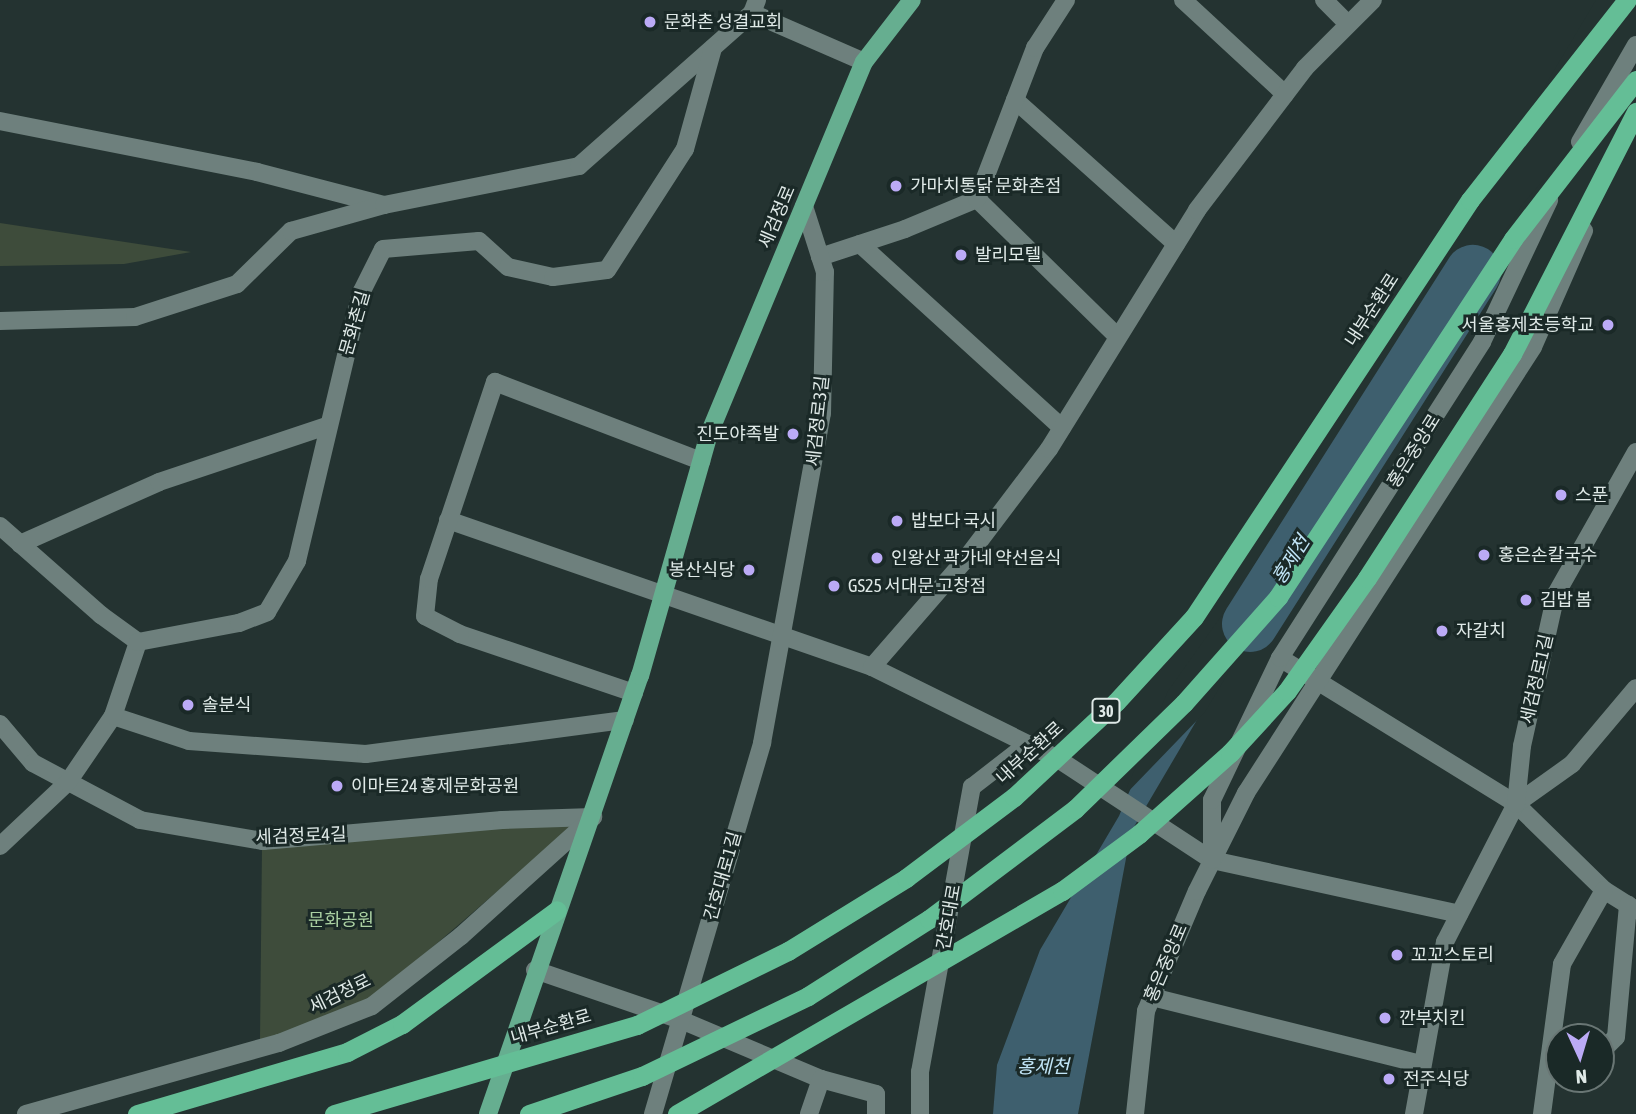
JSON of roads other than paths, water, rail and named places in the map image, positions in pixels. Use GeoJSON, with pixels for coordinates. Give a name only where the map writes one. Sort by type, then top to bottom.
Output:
{"type":"FeatureCollection","features":[{"type":"Feature","properties":{"kind":"highway","name":"내부순환로"},"geometry":{"type":"LineString","coordinates":[[334,1114],[636,1025],[788,951],[906,878],[1014,797],[1116,702],[1194,617],[1470,200],[1627,0]]}},
{"type":"Feature","properties":{"kind":"highway"},"geometry":{"type":"LineString","coordinates":[[529,1114],[642,1076],[808,996],[929,919],[1075,809],[1184,704],[1278,597],[1513,239],[1636,80]]}},
{"type":"Feature","properties":{"kind":"highway"},"geometry":{"type":"LineString","coordinates":[[677,1114],[1039,904],[1139,834],[1230,753],[1287,691],[1367,578],[1512,354],[1636,113]]}},
{"type":"Feature","properties":{"kind":"highway"},"geometry":{"type":"LineString","coordinates":[[137,1114],[347,1052],[402,1024],[557,910]]}},
{"type":"Feature","properties":{"kind":"main road","name":"세검정로"},"geometry":{"type":"LineString","coordinates":[[488,1114],[535,970],[593,817],[634,693],[701,461],[864,62],[912,0]]}},
{"type":"Feature","properties":{"kind":"street"},"geometry":{"type":"LineString","coordinates":[[820,257],[977,199],[1035,48],[1066,0]]}},
{"type":"Feature","properties":{"kind":"street"},"geometry":{"type":"LineString","coordinates":[[1183,0],[1285,94]]}},
{"type":"Feature","properties":{"kind":"street"},"geometry":{"type":"LineString","coordinates":[[1324,0],[1348,24]]}},
{"type":"Feature","properties":{"kind":"street"},"geometry":{"type":"LineString","coordinates":[[872,667],[965,559],[1062,428],[1175,244],[1285,94],[1373,0]]}},
{"type":"Feature","properties":{"kind":"street"},"geometry":{"type":"LineString","coordinates":[[0,321],[135,317],[237,284],[291,231],[384,205],[579,166],[713,48],[754,6],[864,62]]}},
{"type":"Feature","properties":{"kind":"street","name":"홍은중앙로"},"geometry":{"type":"LineString","coordinates":[[1212,860],[1212,800],[1280,657],[1482,342],[1560,177],[1636,45]]}},
{"type":"Feature","properties":{"kind":"street","name":"문화촌길"},"geometry":{"type":"LineString","coordinates":[[138,642],[239,623],[267,612],[297,561],[361,293],[383,249],[479,241],[508,267],[553,278],[607,270],[685,149],[713,48]]}},
{"type":"Feature","properties":{"kind":"street"},"geometry":{"type":"LineString","coordinates":[[1015,100],[1175,244]]}},
{"type":"Feature","properties":{"kind":"street","name":"홍은중앙로"},"geometry":{"type":"LineString","coordinates":[[1135,1114],[1146,1011],[1212,860],[1246,793],[1533,346],[1636,113]]}},
{"type":"Feature","properties":{"kind":"street"},"geometry":{"type":"LineString","coordinates":[[0,121],[257,172],[384,205]]}},
{"type":"Feature","properties":{"kind":"street"},"geometry":{"type":"LineString","coordinates":[[977,199],[1118,337]]}},
{"type":"Feature","properties":{"kind":"street","name":"세검정로3길"},"geometry":{"type":"LineString","coordinates":[[785,636],[822,413],[825,272],[804,206]]}},
{"type":"Feature","properties":{"kind":"street"},"geometry":{"type":"LineString","coordinates":[[860,244],[1062,428]]}},
{"type":"Feature","properties":{"kind":"street"},"geometry":{"type":"LineString","coordinates":[[634,693],[460,635],[425,616],[429,579],[495,382],[701,461]]}},
{"type":"Feature","properties":{"kind":"street"},"geometry":{"type":"LineString","coordinates":[[20,544],[159,482],[329,425]]}},
{"type":"Feature","properties":{"kind":"street","name":"세검정로1길"},"geometry":{"type":"LineString","coordinates":[[1414,1114],[1420,1064],[1445,942],[1516,804],[1522,746],[1556,594],[1636,452]]}},
{"type":"Feature","properties":{"kind":"street"},"geometry":{"type":"LineString","coordinates":[[448,520],[872,667],[1068,766],[1212,860],[1460,914]]}},
{"type":"Feature","properties":{"kind":"street"},"geometry":{"type":"LineString","coordinates":[[0,526],[100,615],[138,642],[113,716],[68,782],[0,846]]}},
{"type":"Feature","properties":{"kind":"street","name":"간호대로1길"},"geometry":{"type":"LineString","coordinates":[[653,1114],[762,743],[785,636]]}},
{"type":"Feature","properties":{"kind":"street"},"geometry":{"type":"LineString","coordinates":[[1280,657],[1516,804],[1604,890],[1632,907],[1615,1038]]}},
{"type":"Feature","properties":{"kind":"street"},"geometry":{"type":"LineString","coordinates":[[1516,804],[1572,764],[1636,688]]}},
{"type":"Feature","properties":{"kind":"street"},"geometry":{"type":"LineString","coordinates":[[113,716],[189,741],[366,754],[625,720]]}},
{"type":"Feature","properties":{"kind":"street","name":"세검정로4길"},"geometry":{"type":"LineString","coordinates":[[0,724],[33,763],[140,820],[263,841],[502,820],[593,817]]}},
{"type":"Feature","properties":{"kind":"street","name":"간호대로"},"geometry":{"type":"LineString","coordinates":[[920,1114],[920,1072],[972,787],[1025,746]]}},
{"type":"Feature","properties":{"kind":"street","name":"세검정로"},"geometry":{"type":"LineString","coordinates":[[26,1114],[51,1110],[279,1042],[372,1006],[461,936],[593,817]]}},
{"type":"Feature","properties":{"kind":"street"},"geometry":{"type":"LineString","coordinates":[[1542,1114],[1562,964],[1604,890]]}},
{"type":"Feature","properties":{"kind":"street"},"geometry":{"type":"LineString","coordinates":[[535,970],[681,1020],[821,1079],[876,1094],[876,1114]]}},
{"type":"Feature","properties":{"kind":"street"},"geometry":{"type":"LineString","coordinates":[[1152,998],[1420,1064]]}},
{"type":"Feature","properties":{"kind":"street"},"geometry":{"type":"LineString","coordinates":[[809,1114],[821,1079]]}},
{"type":"Feature","properties":{"kind":"water","name":"홍제천"},"geometry":{"type":"Polygon","coordinates":[[[1520,203],[1291,560],[1131,832],[1078,1114],[993,1114],[997,1065],[1040,950],[1119,816],[1171,693],[1520,203]]]}},
{"type":"Feature","properties":{"kind":"waterway","name":"홍제천"},"geometry":{"type":"LineString","coordinates":[[1250,624],[1473,273]]}},
{"type":"Feature","properties":{"kind":"place","name":"문화촌 성결교회"},"geometry":{"type":"Point","coordinates":[650,22]}},
{"type":"Feature","properties":{"kind":"place","name":"가마치통닭 문화촌점"},"geometry":{"type":"Point","coordinates":[896,186]}},
{"type":"Feature","properties":{"kind":"place","name":"발리모텔"},"geometry":{"type":"Point","coordinates":[961,255]}},
{"type":"Feature","properties":{"kind":"place","name":"서울홍제초등학교"},"geometry":{"type":"Point","coordinates":[1608,325]}},
{"type":"Feature","properties":{"kind":"place","name":"진도야족발"},"geometry":{"type":"Point","coordinates":[793,434]}},
{"type":"Feature","properties":{"kind":"place","name":"스푼"},"geometry":{"type":"Point","coordinates":[1561,495]}},
{"type":"Feature","properties":{"kind":"place","name":"밥보다 국시"},"geometry":{"type":"Point","coordinates":[897,521]}},
{"type":"Feature","properties":{"kind":"place","name":"홍은손칼국수"},"geometry":{"type":"Point","coordinates":[1484,555]}},
{"type":"Feature","properties":{"kind":"place","name":"인왕산 곽가네 약선음식"},"geometry":{"type":"Point","coordinates":[877,558]}},
{"type":"Feature","properties":{"kind":"place","name":"봉산식당"},"geometry":{"type":"Point","coordinates":[749,570]}},
{"type":"Feature","properties":{"kind":"place","name":"GS25 서대문 고창점"},"geometry":{"type":"Point","coordinates":[834,586]}},
{"type":"Feature","properties":{"kind":"place","name":"김밥 봄"},"geometry":{"type":"Point","coordinates":[1526,600]}},
{"type":"Feature","properties":{"kind":"place","name":"자갈치"},"geometry":{"type":"Point","coordinates":[1442,631]}},
{"type":"Feature","properties":{"kind":"place","name":"솔분식"},"geometry":{"type":"Point","coordinates":[188,705]}},
{"type":"Feature","properties":{"kind":"place","name":"이마트24 홍제문화공원"},"geometry":{"type":"Point","coordinates":[337,786]}},
{"type":"Feature","properties":{"kind":"place","name":"꼬꼬스토리"},"geometry":{"type":"Point","coordinates":[1397,955]}},
{"type":"Feature","properties":{"kind":"place","name":"깐부치킨"},"geometry":{"type":"Point","coordinates":[1385,1018]}},
{"type":"Feature","properties":{"kind":"place","name":"전주식당"},"geometry":{"type":"Point","coordinates":[1389,1079]}},
{"type":"Feature","properties":{"kind":"park label","name":"문화공원"},"geometry":{"type":"Point","coordinates":[341,920]}}]}
